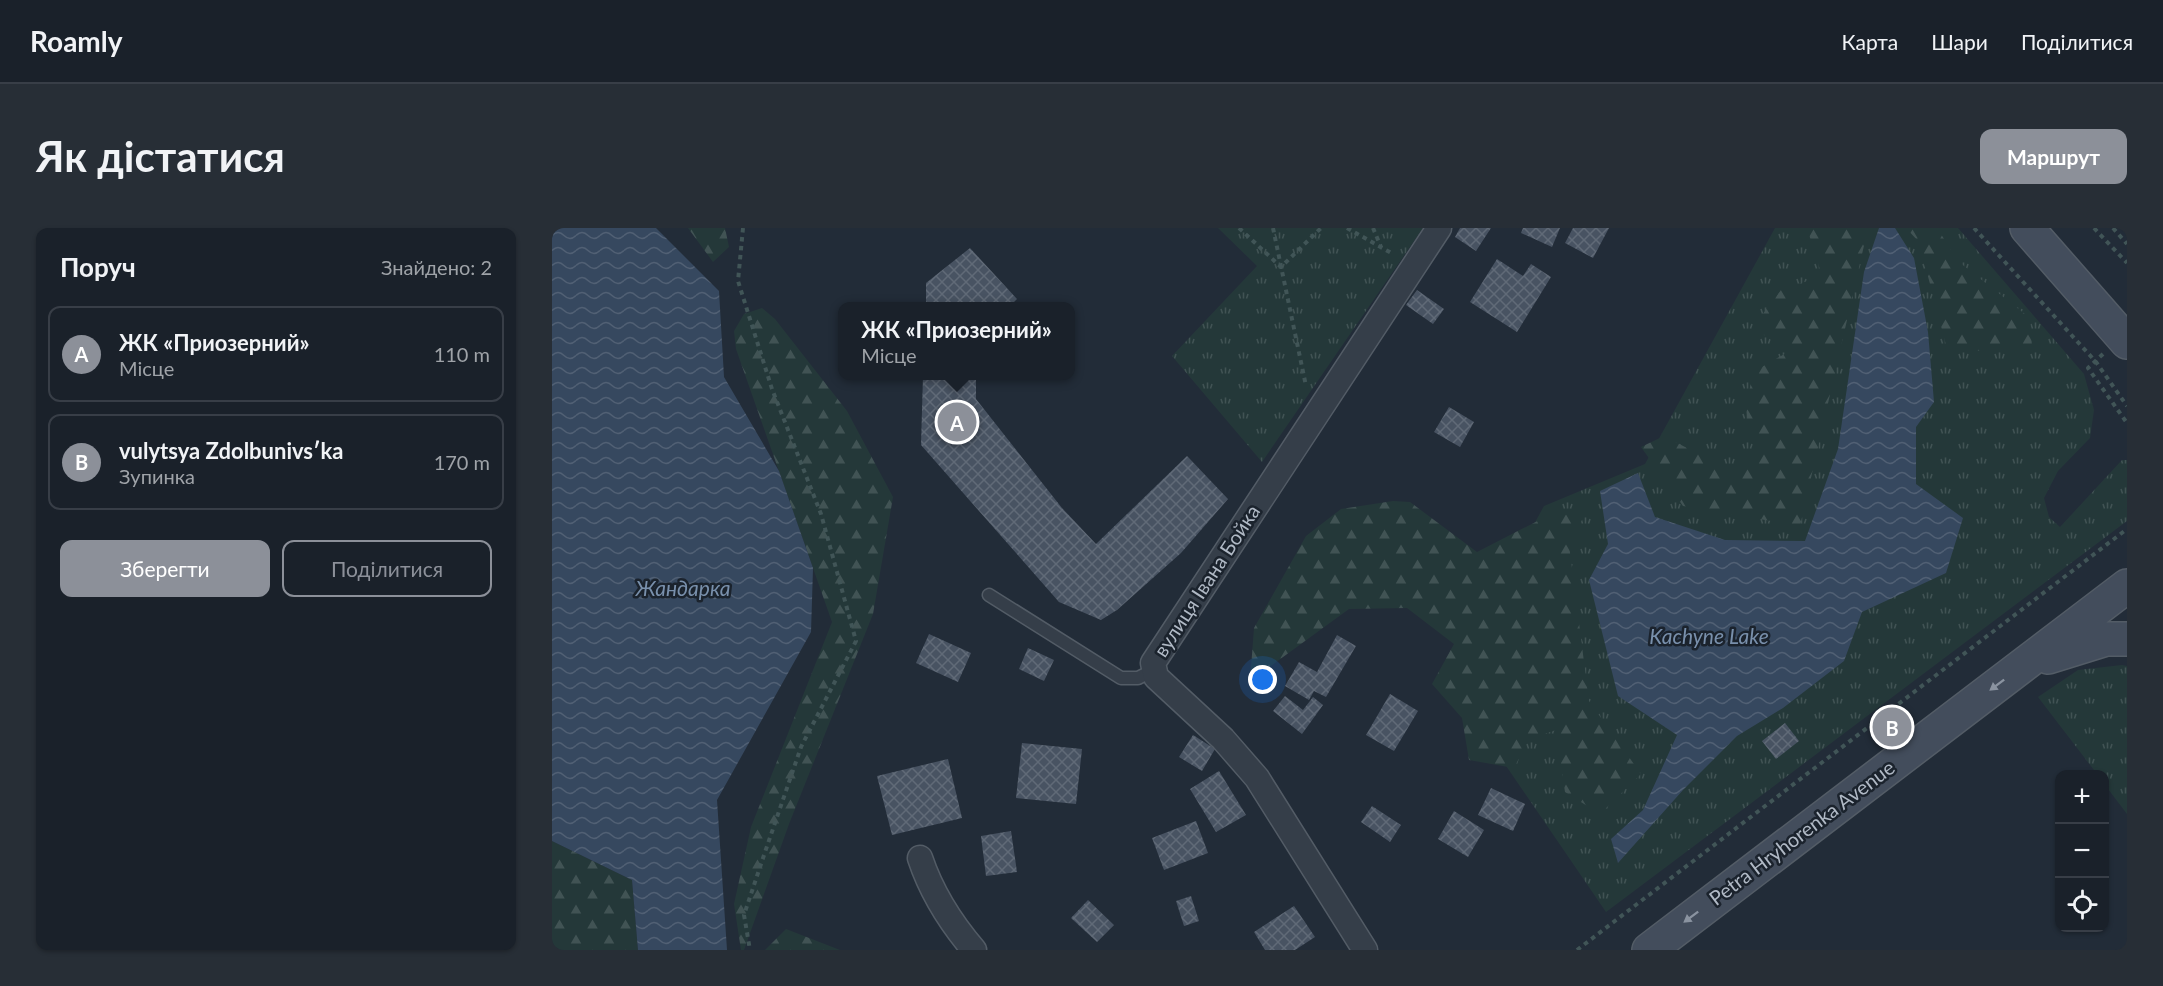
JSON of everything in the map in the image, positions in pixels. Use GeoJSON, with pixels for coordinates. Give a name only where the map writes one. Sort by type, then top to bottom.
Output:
{"type":"FeatureCollection","features":[{"type":"Feature","properties":{"kind":"main road"},"geometry":{"type":"LineString","coordinates":[[2027,228],[2124,338]]}},
{"type":"Feature","properties":{"kind":"main road","name":"Petra Hryhorenka Avenue"},"geometry":{"type":"LineString","coordinates":[[1649,950],[2127,586]]}},
{"type":"Feature","properties":{"kind":"main road"},"geometry":{"type":"LineString","coordinates":[[2025,664],[2106,639],[2127,639]]}},
{"type":"Feature","properties":{"kind":"street","name":"вулиця Івана Бойка"},"geometry":{"type":"LineString","coordinates":[[1365,950],[1257,778],[1223,739],[1152,671],[1153,663],[1439,228]]}},
{"type":"Feature","properties":{"kind":"street"},"geometry":{"type":"LineString","coordinates":[[920,858],[930,889],[957,930],[974,950]]}},
{"type":"Feature","properties":{"kind":"lane"},"geometry":{"type":"LineString","coordinates":[[989,595],[1121,678],[1137,678],[1152,671]]}},
{"type":"Feature","properties":{"kind":"path"},"geometry":{"type":"LineString","coordinates":[[743,228],[738,281],[772,389],[820,514],[856,641],[801,747],[744,915],[750,950]]}},
{"type":"Feature","properties":{"kind":"path"},"geometry":{"type":"LineString","coordinates":[[1239,228],[1281,267]]}},
{"type":"Feature","properties":{"kind":"path"},"geometry":{"type":"LineString","coordinates":[[1273,228],[1313,420]]}},
{"type":"Feature","properties":{"kind":"path"},"geometry":{"type":"LineString","coordinates":[[1281,267],[1321,228]]}},
{"type":"Feature","properties":{"kind":"path"},"geometry":{"type":"LineString","coordinates":[[1347,228],[1414,265]]}},
{"type":"Feature","properties":{"kind":"path"},"geometry":{"type":"LineString","coordinates":[[1374,228],[1381,247]]}},
{"type":"Feature","properties":{"kind":"path"},"geometry":{"type":"LineString","coordinates":[[1974,228],[2096,362],[2127,406]]}},
{"type":"Feature","properties":{"kind":"path"},"geometry":{"type":"LineString","coordinates":[[2094,228],[2127,263]]}},
{"type":"Feature","properties":{"kind":"path"},"geometry":{"type":"LineString","coordinates":[[2113,228],[2127,244]]}},
{"type":"Feature","properties":{"kind":"path"},"geometry":{"type":"LineString","coordinates":[[2124,338],[2088,368],[2127,423]]}},
{"type":"Feature","properties":{"kind":"path"},"geometry":{"type":"LineString","coordinates":[[1577,950],[2127,530]]}},
{"type":"Feature","properties":{"kind":"green space"},"geometry":{"type":"Polygon","coordinates":[[[688,228],[725,228],[729,247],[713,262],[688,228]]]}},
{"type":"Feature","properties":{"kind":"green space"},"geometry":{"type":"Polygon","coordinates":[[[1218,228],[1423,228],[1262,462],[1172,356],[1257,266],[1218,228]]]}},
{"type":"Feature","properties":{"kind":"green space"},"geometry":{"type":"Polygon","coordinates":[[[1775,228],[1958,228],[2084,374],[2094,410],[2090,438],[2058,471],[2044,498],[2049,517],[2060,527],[2122,460],[2127,460],[2127,521],[1606,912],[1448,681],[1544,506],[1645,464],[1775,228]]]}},
{"type":"Feature","properties":{"kind":"green space"},"geometry":{"type":"Polygon","coordinates":[[[1807,228],[1868,228],[1800,526],[1683,506],[1641,447],[1664,436],[1729,470],[1756,460],[1746,409],[1753,372],[1788,352],[1753,327],[1781,290],[1822,276],[1807,228]]]}},
{"type":"Feature","properties":{"kind":"green space"},"geometry":{"type":"Polygon","coordinates":[[[1906,228],[1937,228],[1959,262],[2030,318],[2032,347],[1959,352],[1946,345],[1919,242],[1906,228]]]}},
{"type":"Feature","properties":{"kind":"green space"},"geometry":{"type":"Polygon","coordinates":[[[762,308],[775,319],[847,411],[893,497],[873,614],[789,824],[744,950],[741,950],[734,904],[751,827],[832,622],[736,349],[734,331],[744,314],[762,308]]]}},
{"type":"Feature","properties":{"kind":"green space"},"geometry":{"type":"Polygon","coordinates":[[[1393,501],[1410,502],[1477,552],[1555,512],[1583,518],[1569,545],[1589,701],[1641,774],[1600,814],[1565,792],[1556,730],[1529,739],[1514,768],[1469,760],[1462,718],[1432,684],[1454,644],[1407,608],[1349,609],[1250,681],[1254,628],[1306,536],[1341,509],[1393,501]]]}},
{"type":"Feature","properties":{"kind":"green space"},"geometry":{"type":"Polygon","coordinates":[[[2127,666],[2127,814],[2109,790],[2109,770],[2094,770],[2038,697],[2078,670],[2127,666]]]}},
{"type":"Feature","properties":{"kind":"green space"},"geometry":{"type":"Polygon","coordinates":[[[552,841],[632,880],[638,950],[552,950],[552,841]]]}},
{"type":"Feature","properties":{"kind":"green space"},"geometry":{"type":"Polygon","coordinates":[[[786,929],[840,950],[765,950],[786,929]]]}},
{"type":"Feature","properties":{"kind":"water","name":"Жандарка"},"geometry":{"type":"Polygon","coordinates":[[[552,228],[656,228],[719,291],[724,377],[779,471],[813,568],[811,632],[717,800],[727,950],[638,950],[632,880],[552,841],[552,228]]]}},
{"type":"Feature","properties":{"kind":"water","name":"Kachyne Lake"},"geometry":{"type":"Polygon","coordinates":[[[1879,228],[1895,228],[1914,258],[1928,332],[1934,402],[1916,427],[1916,484],[1963,518],[1946,573],[1862,612],[1844,661],[1783,708],[1737,736],[1683,790],[1618,863],[1611,839],[1643,810],[1677,735],[1618,696],[1589,580],[1608,544],[1600,491],[1638,473],[1655,517],[1725,540],[1805,541],[1838,449],[1864,272],[1879,228]]]}},
{"type":"Feature","properties":{"kind":"building"},"geometry":{"type":"Polygon","coordinates":[[[1460,228],[1491,228],[1476,251],[1455,237],[1460,228]]]}},
{"type":"Feature","properties":{"kind":"building"},"geometry":{"type":"Polygon","coordinates":[[[1523,228],[1560,228],[1552,247],[1521,233],[1523,228]]]}},
{"type":"Feature","properties":{"kind":"building"},"geometry":{"type":"Polygon","coordinates":[[[1573,228],[1609,228],[1593,258],[1565,243],[1573,228]]]}},
{"type":"Feature","properties":{"kind":"building"},"geometry":{"type":"Polygon","coordinates":[[[970,248],[1017,299],[1014,302],[926,302],[926,283],[970,248]]]}},
{"type":"Feature","properties":{"kind":"building"},"geometry":{"type":"Polygon","coordinates":[[[1497,259],[1523,276],[1531,264],[1551,277],[1517,332],[1470,302],[1497,259]]]}},
{"type":"Feature","properties":{"kind":"building"},"geometry":{"type":"Polygon","coordinates":[[[1417,290],[1444,309],[1433,324],[1406,305],[1417,290]]]}},
{"type":"Feature","properties":{"kind":"building"},"geometry":{"type":"Polygon","coordinates":[[[923,380],[976,380],[976,399],[1062,508],[1096,544],[1187,456],[1228,499],[1181,553],[1117,610],[1101,620],[1059,602],[921,445],[923,380]]]}},
{"type":"Feature","properties":{"kind":"building"},"geometry":{"type":"Polygon","coordinates":[[[1449,407],[1474,422],[1460,447],[1434,432],[1449,407]]]}},
{"type":"Feature","properties":{"kind":"building"},"geometry":{"type":"Polygon","coordinates":[[[929,634],[971,653],[958,682],[916,663],[929,634]]]}},
{"type":"Feature","properties":{"kind":"building"},"geometry":{"type":"Polygon","coordinates":[[[1337,635],[1356,646],[1326,697],[1314,691],[1309,700],[1285,686],[1299,662],[1317,672],[1337,635]]]}},
{"type":"Feature","properties":{"kind":"building"},"geometry":{"type":"Polygon","coordinates":[[[1028,648],[1054,660],[1044,681],[1019,669],[1028,648]]]}},
{"type":"Feature","properties":{"kind":"building"},"geometry":{"type":"Polygon","coordinates":[[[1390,694],[1418,711],[1394,751],[1366,735],[1390,694]]]}},
{"type":"Feature","properties":{"kind":"building"},"geometry":{"type":"Polygon","coordinates":[[[1285,696],[1303,710],[1313,697],[1323,705],[1302,734],[1273,711],[1285,696]]]}},
{"type":"Feature","properties":{"kind":"building"},"geometry":{"type":"Polygon","coordinates":[[[1785,723],[1799,741],[1776,759],[1762,741],[1785,723]]]}},
{"type":"Feature","properties":{"kind":"building"},"geometry":{"type":"Polygon","coordinates":[[[1193,735],[1215,749],[1202,771],[1179,757],[1193,735]]]}},
{"type":"Feature","properties":{"kind":"building"},"geometry":{"type":"Polygon","coordinates":[[[1022,743],[1082,749],[1076,804],[1016,798],[1022,743]]]}},
{"type":"Feature","properties":{"kind":"building"},"geometry":{"type":"Polygon","coordinates":[[[948,759],[962,818],[892,835],[877,776],[948,759]]]}},
{"type":"Feature","properties":{"kind":"building"},"geometry":{"type":"Polygon","coordinates":[[[1219,771],[1246,815],[1216,832],[1190,789],[1219,771]]]}},
{"type":"Feature","properties":{"kind":"building"},"geometry":{"type":"Polygon","coordinates":[[[1491,788],[1525,804],[1513,831],[1478,815],[1491,788]]]}},
{"type":"Feature","properties":{"kind":"building"},"geometry":{"type":"Polygon","coordinates":[[[1372,806],[1401,825],[1390,842],[1361,822],[1372,806]]]}},
{"type":"Feature","properties":{"kind":"building"},"geometry":{"type":"Polygon","coordinates":[[[1454,811],[1484,830],[1468,857],[1438,839],[1454,811]]]}},
{"type":"Feature","properties":{"kind":"building"},"geometry":{"type":"Polygon","coordinates":[[[1196,821],[1208,853],[1164,870],[1152,838],[1196,821]]]}},
{"type":"Feature","properties":{"kind":"building"},"geometry":{"type":"Polygon","coordinates":[[[1011,831],[1017,872],[986,876],[981,836],[1011,831]]]}},
{"type":"Feature","properties":{"kind":"building"},"geometry":{"type":"Polygon","coordinates":[[[1191,896],[1199,921],[1184,926],[1176,901],[1191,896]]]}},
{"type":"Feature","properties":{"kind":"building"},"geometry":{"type":"Polygon","coordinates":[[[1088,900],[1114,925],[1097,942],[1071,918],[1088,900]]]}},
{"type":"Feature","properties":{"kind":"building"},"geometry":{"type":"Polygon","coordinates":[[[1294,906],[1315,937],[1295,950],[1265,950],[1254,932],[1294,906]]]}},
{"type":"Feature","properties":{"kind":"place","name":"ЖК «Приозерний»"},"geometry":{"type":"Point","coordinates":[957,422]}},
{"type":"Feature","properties":{"kind":"place","name":"vulytsya Zdolbunivsʹka"},"geometry":{"type":"Point","coordinates":[1892,727]}}]}
